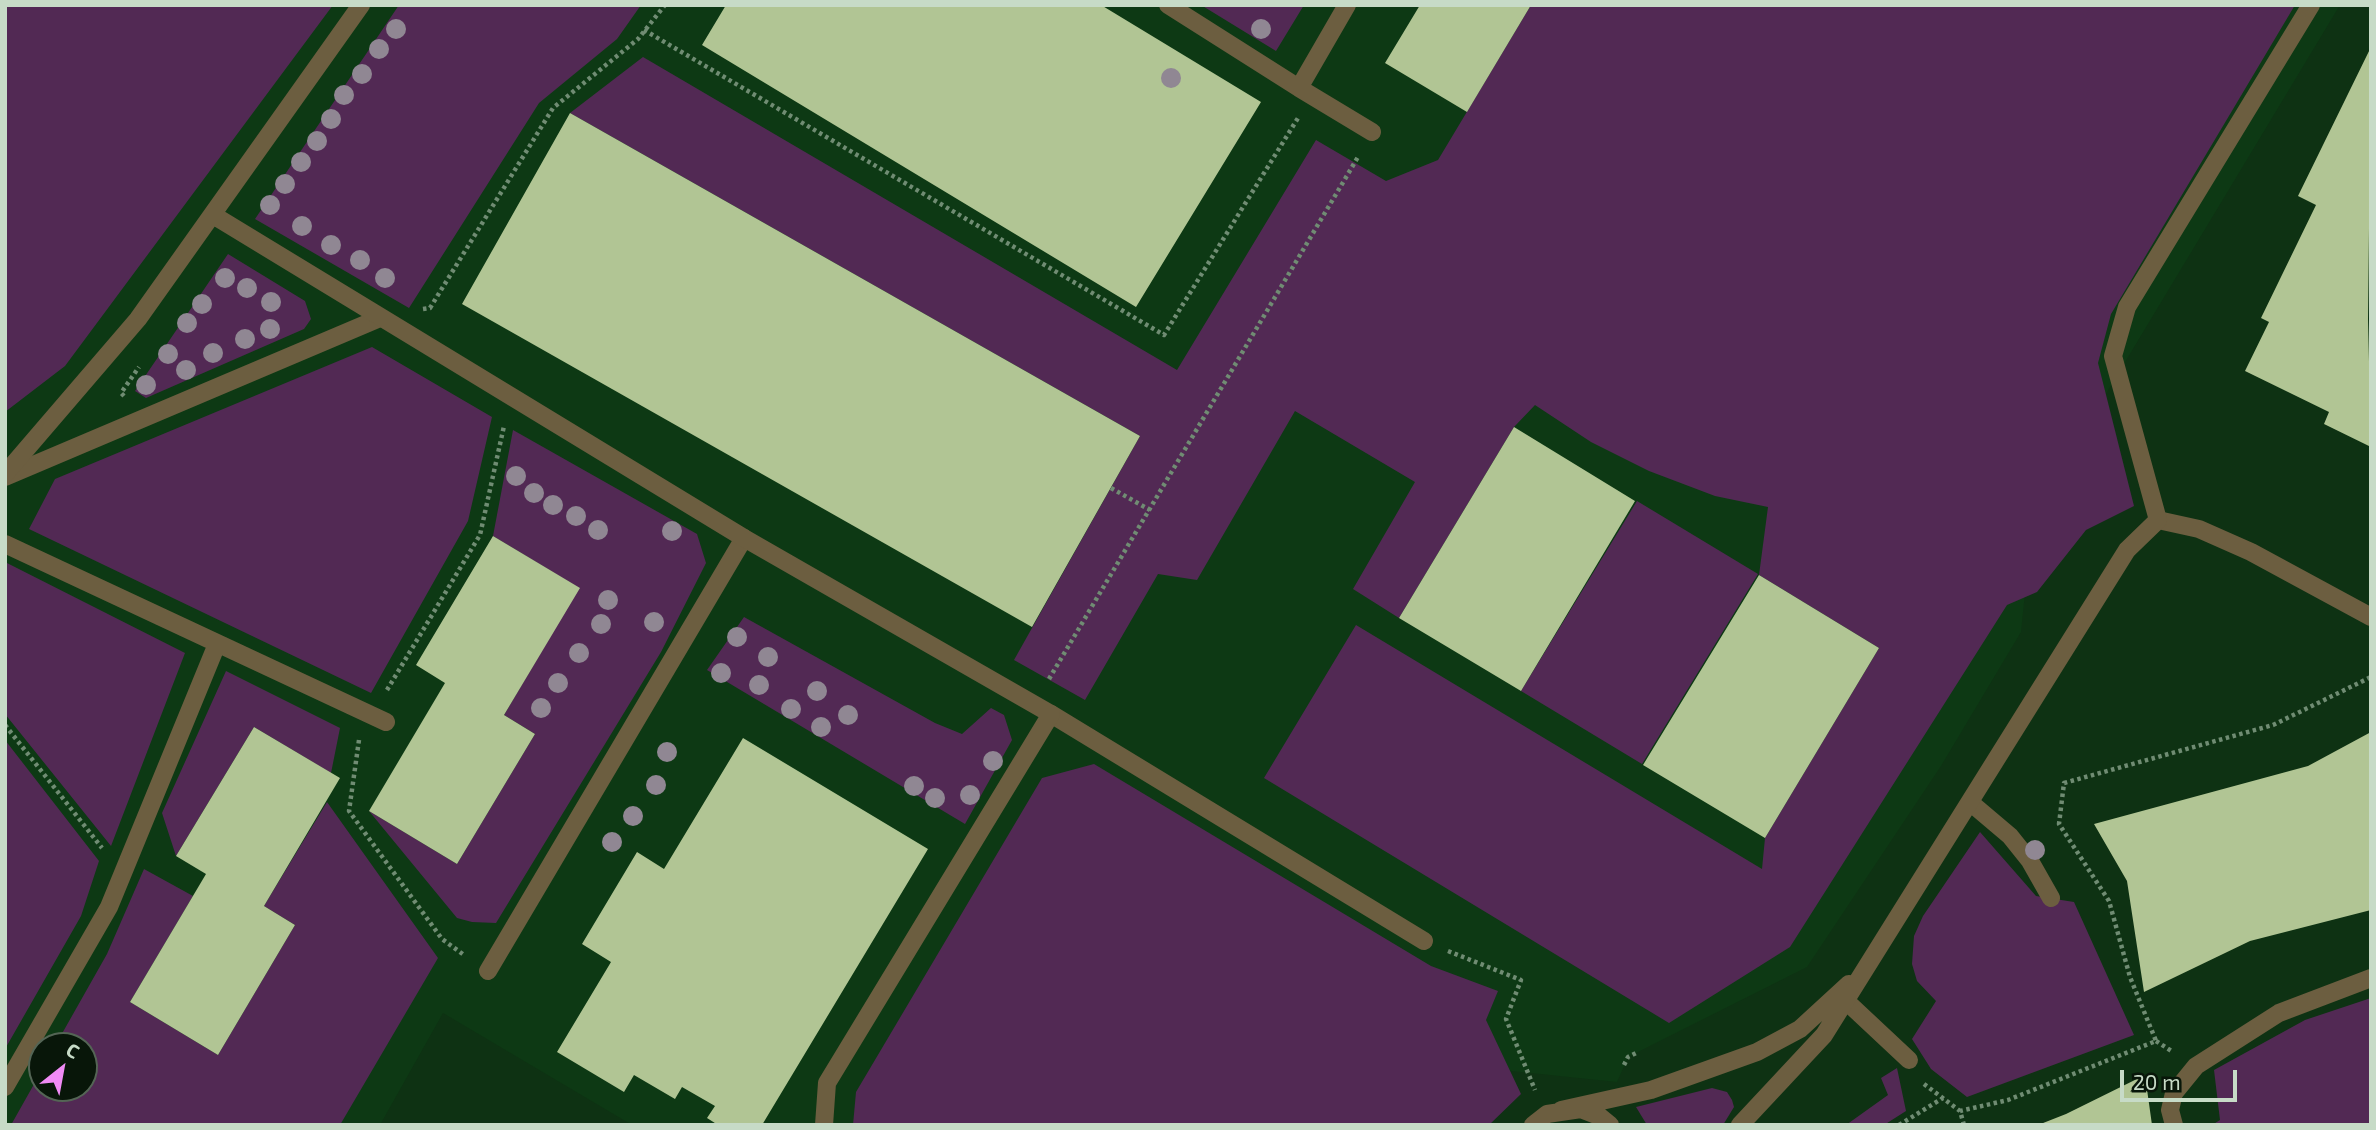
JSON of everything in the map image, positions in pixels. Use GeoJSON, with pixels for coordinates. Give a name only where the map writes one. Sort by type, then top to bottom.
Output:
{"type":"FeatureCollection","features":[{"type":"Feature","properties":{"kind":"street"},"geometry":{"type":"LineString","coordinates":[[5,476],[138,319],[361,5]]}},
{"type":"Feature","properties":{"kind":"street"},"geometry":{"type":"LineString","coordinates":[[1168,5],[1372,132]]}},
{"type":"Feature","properties":{"kind":"street"},"geometry":{"type":"LineString","coordinates":[[1306,92],[1347,5]]}},
{"type":"Feature","properties":{"kind":"street"},"geometry":{"type":"LineString","coordinates":[[2158,520],[2113,356],[2127,307],[2311,5]]}},
{"type":"Feature","properties":{"kind":"street"},"geometry":{"type":"LineString","coordinates":[[213,215],[744,538],[1051,714],[1424,941]]}},
{"type":"Feature","properties":{"kind":"street"},"geometry":{"type":"LineString","coordinates":[[5,476],[380,318]]}},
{"type":"Feature","properties":{"kind":"street"},"geometry":{"type":"LineString","coordinates":[[2158,520],[2199,528],[2252,552],[2371,617]]}},
{"type":"Feature","properties":{"kind":"street"},"geometry":{"type":"LineString","coordinates":[[1741,1125],[1817,1043],[1846,1001],[2127,550],[2158,520]]}},
{"type":"Feature","properties":{"kind":"street"},"geometry":{"type":"LineString","coordinates":[[488,971],[744,538]]}},
{"type":"Feature","properties":{"kind":"street"},"geometry":{"type":"LineString","coordinates":[[5,544],[374,716]]}},
{"type":"Feature","properties":{"kind":"street"},"geometry":{"type":"LineString","coordinates":[[5,1087],[108,907],[217,644]]}},
{"type":"Feature","properties":{"kind":"street"},"geometry":{"type":"LineString","coordinates":[[824,1125],[827,1083],[1051,714]]}},
{"type":"Feature","properties":{"kind":"street"},"geometry":{"type":"LineString","coordinates":[[1971,803],[2010,836],[2030,861],[2051,898]]}},
{"type":"Feature","properties":{"kind":"street"},"geometry":{"type":"LineString","coordinates":[[1533,1125],[1547,1114],[1651,1090],[1757,1052],[1800,1029],[1873,959]]}},
{"type":"Feature","properties":{"kind":"street"},"geometry":{"type":"LineString","coordinates":[[2174,1125],[2171,1110],[2174,1093],[2196,1066],[2279,1013],[2371,978]]}},
{"type":"Feature","properties":{"kind":"street"},"geometry":{"type":"LineString","coordinates":[[1846,1001],[1909,1060]]}},
{"type":"Feature","properties":{"kind":"street"},"geometry":{"type":"LineString","coordinates":[[1561,1110],[1581,1110],[1599,1116],[1610,1125]]}},
{"type":"Feature","properties":{"kind":"path"},"geometry":{"type":"LineString","coordinates":[[380,318],[430,308],[553,108],[644,30],[665,5]]}},
{"type":"Feature","properties":{"kind":"path"},"geometry":{"type":"LineString","coordinates":[[644,30],[1164,335],[1306,92]]}},
{"type":"Feature","properties":{"kind":"path"},"geometry":{"type":"LineString","coordinates":[[1034,704],[1372,132]]}},
{"type":"Feature","properties":{"kind":"path"},"geometry":{"type":"LineString","coordinates":[[128,399],[121,393],[144,360]]}},
{"type":"Feature","properties":{"kind":"path"},"geometry":{"type":"LineString","coordinates":[[488,971],[442,939],[349,811],[374,716],[480,535],[510,396]]}},
{"type":"Feature","properties":{"kind":"path"},"geometry":{"type":"LineString","coordinates":[[1111,488],[1150,510]]}},
{"type":"Feature","properties":{"kind":"path"},"geometry":{"type":"LineString","coordinates":[[1960,1111],[2008,1100],[2156,1041],[2130,977],[2109,901],[2059,824],[2064,783],[2273,725],[2371,677]]}},
{"type":"Feature","properties":{"kind":"path"},"geometry":{"type":"LineString","coordinates":[[5,725],[122,874]]}},
{"type":"Feature","properties":{"kind":"path"},"geometry":{"type":"LineString","coordinates":[[1424,941],[1521,980],[1506,1019],[1537,1095]]}},
{"type":"Feature","properties":{"kind":"path"},"geometry":{"type":"LineString","coordinates":[[1917,1079],[1960,1111],[1964,1125]]}},
{"type":"Feature","properties":{"kind":"path"},"geometry":{"type":"LineString","coordinates":[[1899,1125],[1943,1098]]}},
{"type":"Feature","properties":{"kind":"shaded area"},"geometry":{"type":"Polygon","coordinates":[[[5,5],[2340,5],[2033,515],[2021,632],[1941,766],[1807,967],[1628,1057],[1617,1082],[1502,1070],[1444,1125],[632,1125],[443,1013],[380,1125],[5,1125],[5,5]]]}},
{"type":"Feature","properties":{"kind":"shaded area"},"geometry":{"type":"Polygon","coordinates":[[[5,5],[333,5],[65,366],[5,412],[5,5]]]}},
{"type":"Feature","properties":{"kind":"shaded area"},"geometry":{"type":"Polygon","coordinates":[[[399,5],[641,5],[617,39],[539,103],[409,308],[255,219],[399,5]]]}},
{"type":"Feature","properties":{"kind":"shaded area"},"geometry":{"type":"Polygon","coordinates":[[[1201,5],[1304,5],[1276,51],[1201,5]]]}},
{"type":"Feature","properties":{"kind":"shaded area"},"geometry":{"type":"Polygon","coordinates":[[[1531,5],[2295,5],[2111,314],[2098,363],[2134,506],[2086,530],[2037,592],[2007,605],[1790,947],[1669,1023],[1264,778],[1356,625],[1762,869],[1765,838],[1879,648],[1759,575],[1768,507],[1715,496],[1649,471],[1591,442],[1535,405],[1514,427],[1399,618],[1353,589],[1415,482],[1295,411],[1197,580],[1158,574],[1085,700],[1014,660],[1140,436],[570,113],[643,57],[1177,370],[1316,140],[1386,181],[1438,160],[1531,5]]]}},
{"type":"Feature","properties":{"kind":"shaded area"},"geometry":{"type":"Polygon","coordinates":[[[228,254],[305,301],[311,319],[304,329],[146,398],[135,391],[228,254]]]}},
{"type":"Feature","properties":{"kind":"shaded area"},"geometry":{"type":"Polygon","coordinates":[[[372,347],[492,417],[468,521],[371,693],[29,529],[55,479],[372,347]]]}},
{"type":"Feature","properties":{"kind":"shaded area"},"geometry":{"type":"Polygon","coordinates":[[[513,430],[697,534],[706,563],[661,652],[496,923],[472,922],[457,918],[369,811],[457,864],[535,734],[504,715],[579,588],[493,536],[513,430]]]}},
{"type":"Feature","properties":{"kind":"shaded area"},"geometry":{"type":"Polygon","coordinates":[[[1637,501],[1758,574],[1642,764],[1521,691],[1637,501]]]}},
{"type":"Feature","properties":{"kind":"shaded area"},"geometry":{"type":"Polygon","coordinates":[[[5,562],[185,653],[111,846],[5,714],[5,562]]]}},
{"type":"Feature","properties":{"kind":"shaded area"},"geometry":{"type":"Polygon","coordinates":[[[744,617],[935,723],[962,734],[991,708],[1004,715],[1012,740],[965,824],[707,670],[744,617]]]}},
{"type":"Feature","properties":{"kind":"shaded area"},"geometry":{"type":"Polygon","coordinates":[[[226,671],[340,728],[331,773],[254,727],[176,856],[162,813],[226,671]]]}},
{"type":"Feature","properties":{"kind":"shaded area"},"geometry":{"type":"Polygon","coordinates":[[[5,740],[99,861],[81,916],[5,1049],[5,740]]]}},
{"type":"Feature","properties":{"kind":"shaded area"},"geometry":{"type":"Polygon","coordinates":[[[1094,764],[1431,966],[1498,991],[1486,1020],[1521,1094],[1489,1125],[853,1125],[856,1092],[1042,778],[1094,764]]]}},
{"type":"Feature","properties":{"kind":"shaded area"},"geometry":{"type":"Polygon","coordinates":[[[327,802],[438,958],[340,1125],[11,1125],[28,1095],[28,1102],[98,1102],[98,1032],[63,1032],[107,954],[144,869],[193,896],[130,1002],[218,1055],[295,925],[264,906],[327,802]]]}},
{"type":"Feature","properties":{"kind":"shaded area"},"geometry":{"type":"Polygon","coordinates":[[[1980,832],[2036,896],[2074,902],[2134,1035],[1967,1097],[1931,1069],[1912,1039],[1936,1001],[1917,981],[1912,964],[1914,936],[1923,916],[1980,832]]]}},
{"type":"Feature","properties":{"kind":"shaded area"},"geometry":{"type":"Polygon","coordinates":[[[2371,998],[2371,1125],[2212,1125],[2220,1120],[2214,1070],[2305,1020],[2371,998]]]}},
{"type":"Feature","properties":{"kind":"shaded area"},"geometry":{"type":"Polygon","coordinates":[[[1897,1068],[1906,1111],[1884,1125],[1846,1125],[1888,1095],[1881,1078],[1897,1068]]]}},
{"type":"Feature","properties":{"kind":"shaded area"},"geometry":{"type":"Polygon","coordinates":[[[1712,1088],[1727,1092],[1732,1100],[1734,1107],[1723,1125],[1647,1125],[1636,1107],[1712,1088]]]}},
{"type":"Feature","properties":{"kind":"building"},"geometry":{"type":"Polygon","coordinates":[[[726,5],[1101,5],[1261,102],[1136,307],[702,45],[726,5]]]}},
{"type":"Feature","properties":{"kind":"building"},"geometry":{"type":"Polygon","coordinates":[[[1420,5],[1531,5],[1467,112],[1385,63],[1420,5]]]}},
{"type":"Feature","properties":{"kind":"building"},"geometry":{"type":"Polygon","coordinates":[[[2371,47],[2368,319],[2371,447],[2324,424],[2329,412],[2245,371],[2269,322],[2261,318],[2316,205],[2298,196],[2371,47]]]}},
{"type":"Feature","properties":{"kind":"building"},"geometry":{"type":"Polygon","coordinates":[[[570,113],[1140,436],[1032,627],[462,304],[570,113]]]}},
{"type":"Feature","properties":{"kind":"building"},"geometry":{"type":"Polygon","coordinates":[[[1514,427],[1635,501],[1521,691],[1399,618],[1514,427]]]}},
{"type":"Feature","properties":{"kind":"building"},"geometry":{"type":"Polygon","coordinates":[[[493,536],[580,588],[504,715],[535,734],[457,864],[369,811],[445,683],[416,665],[493,536]]]}},
{"type":"Feature","properties":{"kind":"building"},"geometry":{"type":"Polygon","coordinates":[[[1759,575],[1879,648],[1765,838],[1643,765],[1759,575]]]}},
{"type":"Feature","properties":{"kind":"building"},"geometry":{"type":"Polygon","coordinates":[[[254,727],[340,778],[264,906],[295,925],[218,1055],[130,1002],[206,874],[176,856],[254,727]]]}},
{"type":"Feature","properties":{"kind":"building"},"geometry":{"type":"Polygon","coordinates":[[[2371,732],[2371,910],[2250,941],[2144,992],[2127,881],[2094,824],[2308,766],[2371,732]]]}},
{"type":"Feature","properties":{"kind":"building"},"geometry":{"type":"Polygon","coordinates":[[[743,738],[928,849],[762,1125],[718,1125],[707,1118],[715,1106],[682,1087],[675,1099],[634,1075],[624,1092],[557,1052],[611,962],[582,944],[637,852],[664,869],[743,738]]]}},
{"type":"Feature","properties":{"kind":"building"},"geometry":{"type":"Polygon","coordinates":[[[2145,1075],[2152,1125],[2038,1125],[2066,1114],[2145,1075]]]}}]}
